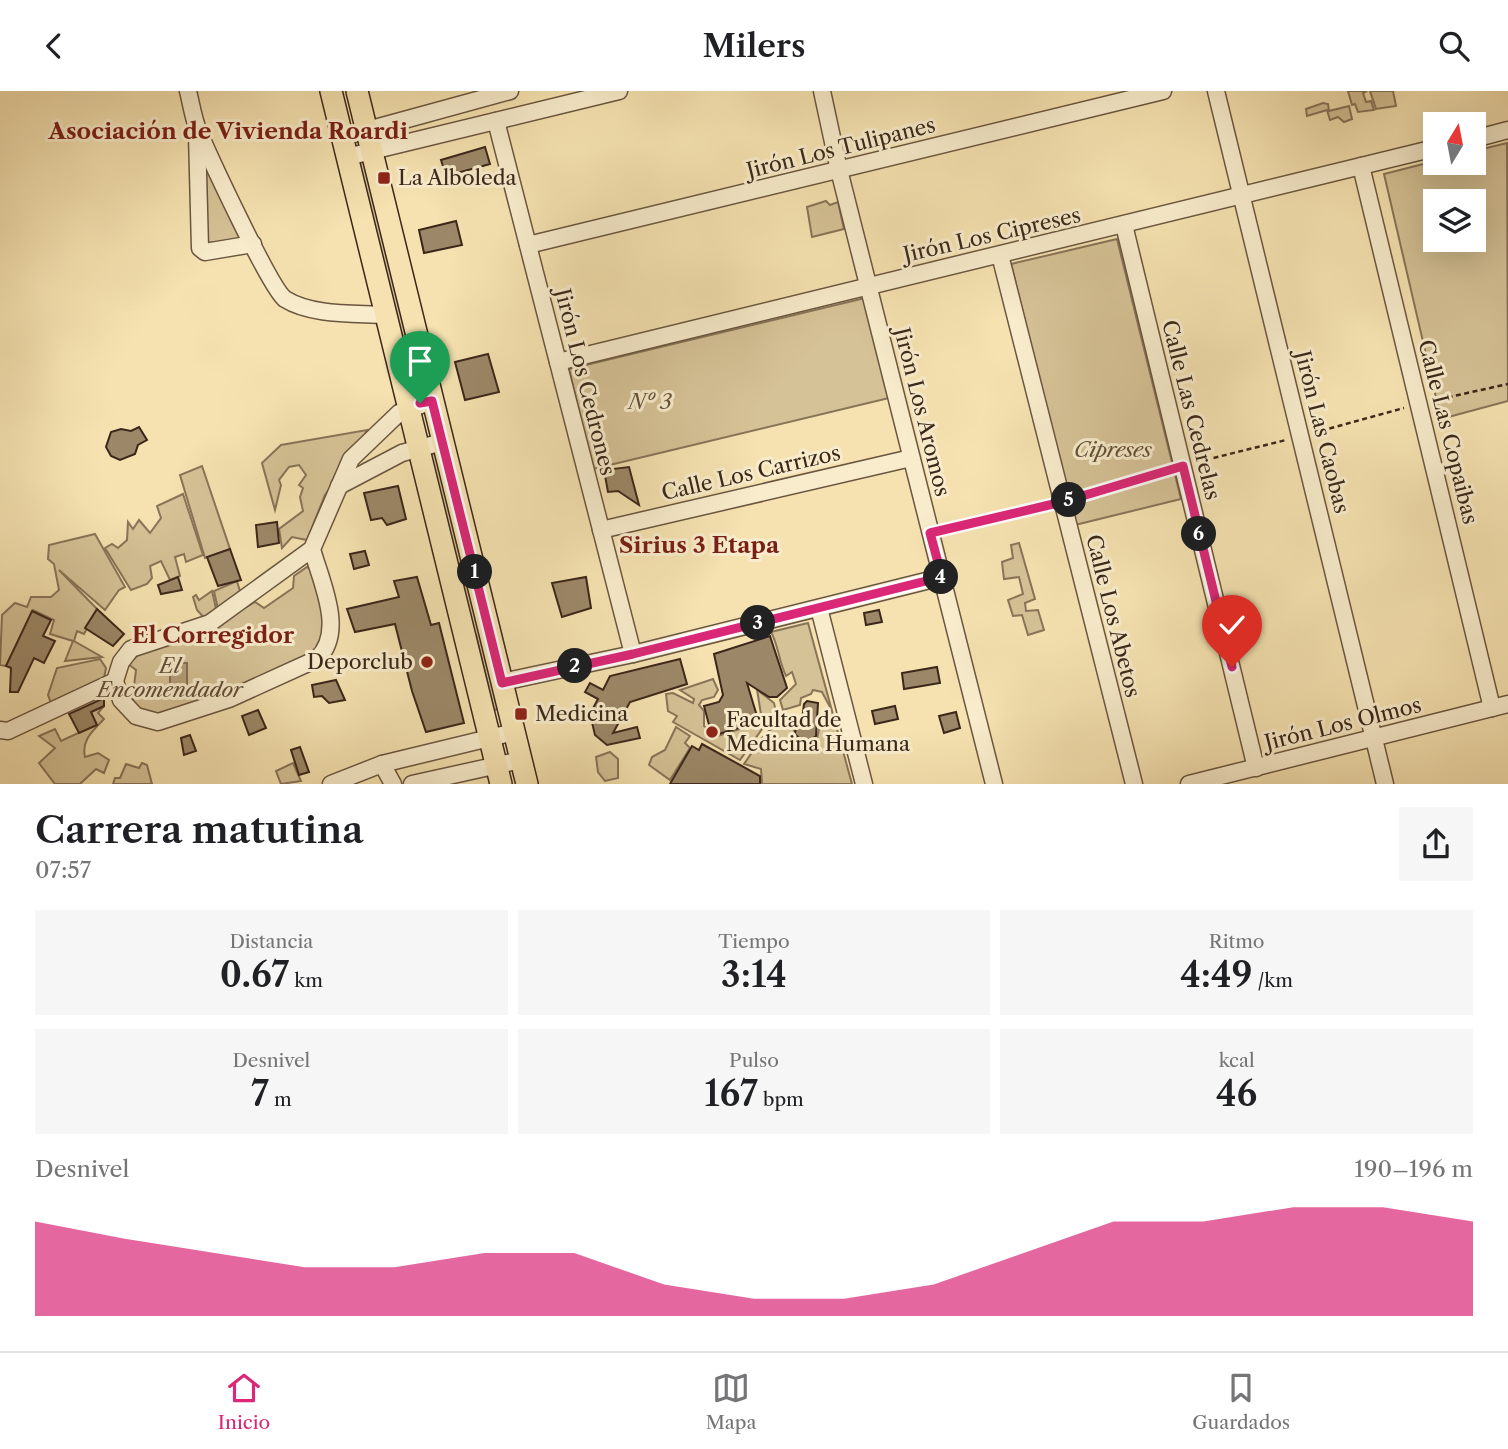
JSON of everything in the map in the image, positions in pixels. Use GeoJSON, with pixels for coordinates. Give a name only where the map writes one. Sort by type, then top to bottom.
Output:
{"type":"FeatureCollection","features":[{"type":"Feature","properties":{"kind":"main road"},"geometry":{"type":"LineString","coordinates":[[331,91],[498,775]]}},
{"type":"Feature","properties":{"kind":"main road"},"geometry":{"type":"LineString","coordinates":[[357,91],[527,784]]}},
{"type":"Feature","properties":{"kind":"main road"},"geometry":{"type":"LineString","coordinates":[[484,716],[498,719],[506,716],[509,710]]}},
{"type":"Feature","properties":{"kind":"street"},"geometry":{"type":"LineString","coordinates":[[188,91],[197,127],[253,244],[282,297],[296,305],[385,315]]}},
{"type":"Feature","properties":{"kind":"street"},"geometry":{"type":"LineString","coordinates":[[344,147],[369,140],[486,94],[510,91]]}},
{"type":"Feature","properties":{"kind":"street"},"geometry":{"type":"LineString","coordinates":[[369,140],[496,121],[619,91]]}},
{"type":"Feature","properties":{"kind":"street","name":"Jirón Los Aromos"},"geometry":{"type":"LineString","coordinates":[[822,91],[839,170],[994,784]]}},
{"type":"Feature","properties":{"kind":"street","name":"Jirón Los Tulipanes"},"geometry":{"type":"LineString","coordinates":[[528,245],[1163,91]]}},
{"type":"Feature","properties":{"kind":"street","name":"Jirón Las Caobas"},"geometry":{"type":"LineString","coordinates":[[1216,91],[1385,784]]}},
{"type":"Feature","properties":{"kind":"street","name":"Jirón Los Cedrones"},"geometry":{"type":"LineString","coordinates":[[496,121],[633,654]]}},
{"type":"Feature","properties":{"kind":"street"},"geometry":{"type":"LineString","coordinates":[[197,127],[200,249],[205,253],[253,244]]}},
{"type":"Feature","properties":{"kind":"street"},"geometry":{"type":"LineString","coordinates":[[1486,136],[1508,130]]}},
{"type":"Feature","properties":{"kind":"street","name":"Jirón Los Cipreses"},"geometry":{"type":"LineString","coordinates":[[558,362],[1423,151]]}},
{"type":"Feature","properties":{"kind":"street","name":"Calle Las Copaibas"},"geometry":{"type":"LineString","coordinates":[[1361,166],[1420,404],[1500,706]]}},
{"type":"Feature","properties":{"kind":"street","name":"Calle Las Cedrelas"},"geometry":{"type":"LineString","coordinates":[[1124,225],[1256,768]]}},
{"type":"Feature","properties":{"kind":"street","name":"Calle Los Abetos"},"geometry":{"type":"LineString","coordinates":[[1000,255],[1133,784]]}},
{"type":"Feature","properties":{"kind":"street"},"geometry":{"type":"LineString","coordinates":[[312,549],[332,624],[327,650],[317,659],[229,699],[158,722],[136,716],[121,700],[115,681],[121,662],[131,649],[210,623],[312,549],[351,459],[359,449],[408,407],[432,401]]}},
{"type":"Feature","properties":{"kind":"street"},"geometry":{"type":"LineString","coordinates":[[340,486],[383,461],[442,442]]}},
{"type":"Feature","properties":{"kind":"street","name":"Calle Los Carrizos"},"geometry":{"type":"LineString","coordinates":[[601,530],[911,458]]}},
{"type":"Feature","properties":{"kind":"street"},"geometry":{"type":"LineString","coordinates":[[502,683],[633,654],[942,577]]}},
{"type":"Feature","properties":{"kind":"street"},"geometry":{"type":"LineString","coordinates":[[819,608],[864,784]]}},
{"type":"Feature","properties":{"kind":"street"},"geometry":{"type":"LineString","coordinates":[[0,730],[8,731],[115,681]]}},
{"type":"Feature","properties":{"kind":"street","name":"Jirón Los Olmos"},"geometry":{"type":"LineString","coordinates":[[1189,784],[1500,706]]}},
{"type":"Feature","properties":{"kind":"street"},"geometry":{"type":"LineString","coordinates":[[331,784],[382,764],[514,732]]}},
{"type":"Feature","properties":{"kind":"street"},"geometry":{"type":"LineString","coordinates":[[411,784],[498,775],[521,760]]}},
{"type":"Feature","properties":{"kind":"street"},"geometry":{"type":"LineString","coordinates":[[382,764],[394,784]]}},
{"type":"Feature","properties":{"kind":"path"},"geometry":{"type":"LineString","coordinates":[[930,533],[1062,502],[1183,466],[1420,404],[1508,384]]}},
{"type":"Feature","properties":{"kind":"green space"},"geometry":{"type":"Polygon","coordinates":[[[1348,91],[1367,91],[1363,93],[1366,102],[1371,101],[1374,110],[1358,112],[1355,104],[1352,105],[1348,91]]]}},
{"type":"Feature","properties":{"kind":"green space"},"geometry":{"type":"Polygon","coordinates":[[[1370,91],[1393,91],[1396,106],[1376,109],[1370,91]]]}},
{"type":"Feature","properties":{"kind":"green space"},"geometry":{"type":"Polygon","coordinates":[[[1328,104],[1329,111],[1349,106],[1352,119],[1344,122],[1338,117],[1330,120],[1327,110],[1307,116],[1306,109],[1328,104]]]}},
{"type":"Feature","properties":{"kind":"green space"},"geometry":{"type":"Polygon","coordinates":[[[1507,143],[1508,401],[1441,419],[1384,174],[1423,164],[1423,175],[1486,175],[1486,148],[1507,143]]]}},
{"type":"Feature","properties":{"kind":"green space"},"geometry":{"type":"Polygon","coordinates":[[[203,154],[245,240],[204,243],[203,154]]]}},
{"type":"Feature","properties":{"kind":"green space"},"geometry":{"type":"Polygon","coordinates":[[[364,161],[422,395],[419,397],[415,397],[357,163],[364,161]]]}},
{"type":"Feature","properties":{"kind":"green space"},"geometry":{"type":"Polygon","coordinates":[[[826,201],[830,205],[838,202],[844,229],[812,237],[807,207],[826,201]]]}},
{"type":"Feature","properties":{"kind":"green space","name":"Cipreses"},"geometry":{"type":"Polygon","coordinates":[[[1117,239],[1181,499],[1075,525],[1011,264],[1117,239]]]}},
{"type":"Feature","properties":{"kind":"green space","name":"Nº 3"},"geometry":{"type":"Polygon","coordinates":[[[865,298],[889,398],[593,469],[569,369],[865,298]]]}},
{"type":"Feature","properties":{"kind":"green space"},"geometry":{"type":"Polygon","coordinates":[[[367,430],[357,450],[325,495],[307,540],[292,537],[282,548],[279,529],[303,511],[300,497],[303,488],[299,485],[306,475],[299,465],[289,467],[279,480],[281,485],[275,510],[262,463],[281,445],[367,430]]]}},
{"type":"Feature","properties":{"kind":"green space"},"geometry":{"type":"Polygon","coordinates":[[[435,453],[501,708],[494,710],[476,635],[467,622],[431,454],[435,453]]]}},
{"type":"Feature","properties":{"kind":"green space"},"geometry":{"type":"Polygon","coordinates":[[[202,466],[230,549],[205,558],[180,475],[202,466]]]}},
{"type":"Feature","properties":{"kind":"green space"},"geometry":{"type":"Polygon","coordinates":[[[183,494],[203,555],[186,562],[184,554],[175,557],[180,576],[170,580],[161,561],[150,566],[152,578],[147,584],[131,590],[105,548],[112,544],[118,548],[127,540],[128,522],[133,529],[139,520],[150,533],[161,518],[157,506],[183,494]]]}},
{"type":"Feature","properties":{"kind":"green space"},"geometry":{"type":"Polygon","coordinates":[[[95,534],[125,587],[119,590],[105,610],[59,570],[97,609],[84,634],[77,631],[74,641],[102,657],[65,661],[73,641],[50,634],[54,620],[33,610],[6,666],[0,665],[2,615],[15,603],[27,607],[31,597],[51,597],[59,590],[54,564],[48,559],[49,545],[95,534]]]}},
{"type":"Feature","properties":{"kind":"green space"},"geometry":{"type":"Polygon","coordinates":[[[1019,543],[1035,599],[1025,603],[1026,611],[1038,610],[1044,630],[1028,635],[1022,615],[1013,616],[1008,600],[1023,594],[1019,577],[1004,579],[1002,562],[1013,558],[1011,545],[1019,543]]]}},
{"type":"Feature","properties":{"kind":"green space","name":"El Encomendador"},"geometry":{"type":"Polygon","coordinates":[[[307,567],[315,571],[327,625],[315,655],[162,718],[142,715],[132,702],[136,670],[128,664],[145,649],[195,637],[255,602],[264,608],[293,588],[294,576],[307,567]]]}},
{"type":"Feature","properties":{"kind":"green space"},"geometry":{"type":"Polygon","coordinates":[[[237,581],[241,595],[218,609],[214,591],[237,581]]]}},
{"type":"Feature","properties":{"kind":"green space"},"geometry":{"type":"Polygon","coordinates":[[[212,591],[217,613],[206,620],[197,610],[193,597],[196,595],[199,600],[212,591]]]}},
{"type":"Feature","properties":{"kind":"green space"},"geometry":{"type":"Polygon","coordinates":[[[808,623],[852,784],[762,784],[761,769],[744,764],[762,738],[785,715],[796,722],[793,727],[798,741],[810,743],[817,739],[819,729],[825,726],[830,707],[822,692],[813,690],[811,694],[801,698],[800,705],[783,710],[780,700],[796,684],[792,672],[786,676],[771,632],[808,623]]]}},
{"type":"Feature","properties":{"kind":"green space"},"geometry":{"type":"Polygon","coordinates":[[[100,659],[106,668],[103,683],[53,708],[48,695],[57,668],[100,659]]]}},
{"type":"Feature","properties":{"kind":"green space"},"geometry":{"type":"Polygon","coordinates":[[[713,679],[718,690],[714,697],[702,700],[699,705],[704,711],[704,726],[718,736],[753,725],[758,716],[762,729],[740,760],[673,722],[677,716],[668,711],[666,694],[673,693],[693,703],[694,699],[680,690],[713,679]]]}},
{"type":"Feature","properties":{"kind":"green space"},"geometry":{"type":"Polygon","coordinates":[[[756,683],[760,692],[774,703],[776,712],[763,727],[756,683]]]}},
{"type":"Feature","properties":{"kind":"green space"},"geometry":{"type":"Polygon","coordinates":[[[104,706],[98,713],[104,719],[89,736],[84,751],[85,757],[98,753],[109,760],[104,773],[96,769],[80,784],[55,784],[39,763],[55,748],[39,736],[55,729],[61,741],[96,725],[91,712],[104,706]]]}},
{"type":"Feature","properties":{"kind":"green space"},"geometry":{"type":"Polygon","coordinates":[[[676,727],[690,736],[685,743],[690,748],[670,780],[649,765],[652,757],[665,750],[676,727]]]}},
{"type":"Feature","properties":{"kind":"green space"},"geometry":{"type":"Polygon","coordinates":[[[610,752],[618,759],[618,778],[605,781],[598,772],[596,757],[610,752]]]}},
{"type":"Feature","properties":{"kind":"green space"},"geometry":{"type":"Polygon","coordinates":[[[142,763],[147,765],[152,784],[113,784],[115,778],[120,778],[126,764],[139,768],[142,763]]]}},
{"type":"Feature","properties":{"kind":"green space"},"geometry":{"type":"Polygon","coordinates":[[[293,763],[301,781],[281,784],[276,771],[293,763]]]}},
{"type":"Feature","properties":{"kind":"shaded area"},"geometry":{"type":"Polygon","coordinates":[[[170,663],[187,663],[187,686],[170,687],[170,663]]]}},
{"type":"Feature","properties":{"kind":"building"},"geometry":{"type":"Polygon","coordinates":[[[485,147],[490,164],[446,176],[441,160],[485,147]]]}},
{"type":"Feature","properties":{"kind":"building"},"geometry":{"type":"Polygon","coordinates":[[[456,221],[462,245],[424,253],[419,230],[456,221]]]}},
{"type":"Feature","properties":{"kind":"building"},"geometry":{"type":"Polygon","coordinates":[[[488,354],[499,392],[465,400],[455,362],[488,354]]]}},
{"type":"Feature","properties":{"kind":"building"},"geometry":{"type":"Polygon","coordinates":[[[139,427],[147,440],[138,445],[135,454],[120,460],[111,456],[106,447],[111,432],[121,429],[131,431],[139,427]]]}},
{"type":"Feature","properties":{"kind":"building"},"geometry":{"type":"Polygon","coordinates":[[[629,467],[639,505],[618,491],[608,492],[604,470],[629,467]]]}},
{"type":"Feature","properties":{"kind":"building"},"geometry":{"type":"Polygon","coordinates":[[[398,486],[406,519],[387,525],[382,518],[371,520],[364,493],[398,486]]]}},
{"type":"Feature","properties":{"kind":"building"},"geometry":{"type":"Polygon","coordinates":[[[277,522],[279,543],[258,547],[256,525],[277,522]]]}},
{"type":"Feature","properties":{"kind":"building"},"geometry":{"type":"Polygon","coordinates":[[[230,549],[241,580],[218,586],[207,557],[230,549]]]}},
{"type":"Feature","properties":{"kind":"building"},"geometry":{"type":"Polygon","coordinates":[[[365,551],[369,565],[354,569],[350,554],[365,551]]]}},
{"type":"Feature","properties":{"kind":"building"},"geometry":{"type":"Polygon","coordinates":[[[178,577],[182,590],[161,594],[158,585],[178,577]]]}},
{"type":"Feature","properties":{"kind":"building","name":"Deporclub"},"geometry":{"type":"Polygon","coordinates":[[[417,577],[431,625],[439,623],[464,723],[426,732],[412,691],[395,624],[355,632],[347,609],[399,597],[394,581],[417,577]]]}},
{"type":"Feature","properties":{"kind":"building"},"geometry":{"type":"Polygon","coordinates":[[[586,577],[591,608],[562,617],[552,583],[586,577]]]}},
{"type":"Feature","properties":{"kind":"building"},"geometry":{"type":"Polygon","coordinates":[[[97,609],[124,634],[113,646],[85,628],[97,609]]]}},
{"type":"Feature","properties":{"kind":"building"},"geometry":{"type":"Polygon","coordinates":[[[879,610],[882,622],[866,625],[864,613],[879,610]]]}},
{"type":"Feature","properties":{"kind":"building"},"geometry":{"type":"Polygon","coordinates":[[[32,611],[51,620],[43,636],[55,641],[44,663],[34,658],[18,692],[10,692],[11,668],[6,666],[32,611]]]}},
{"type":"Feature","properties":{"kind":"building"},"geometry":{"type":"Polygon","coordinates":[[[770,636],[787,688],[777,697],[769,697],[747,683],[757,716],[752,724],[712,736],[704,706],[719,702],[723,695],[714,654],[770,636]]]}},
{"type":"Feature","properties":{"kind":"building"},"geometry":{"type":"Polygon","coordinates":[[[680,659],[687,684],[630,702],[613,733],[637,727],[640,738],[607,745],[595,735],[590,714],[598,699],[585,692],[590,683],[603,690],[610,676],[680,659]]]}},
{"type":"Feature","properties":{"kind":"building"},"geometry":{"type":"Polygon","coordinates":[[[937,667],[940,683],[904,689],[902,673],[937,667]]]}},
{"type":"Feature","properties":{"kind":"building"},"geometry":{"type":"Polygon","coordinates":[[[336,680],[345,700],[329,703],[322,696],[314,697],[312,685],[336,680]]]}},
{"type":"Feature","properties":{"kind":"building"},"geometry":{"type":"Polygon","coordinates":[[[104,698],[104,706],[91,712],[97,725],[79,733],[69,714],[104,698]]]}},
{"type":"Feature","properties":{"kind":"building"},"geometry":{"type":"Polygon","coordinates":[[[807,701],[818,703],[816,736],[809,741],[801,740],[795,734],[807,701]]]}},
{"type":"Feature","properties":{"kind":"building"},"geometry":{"type":"Polygon","coordinates":[[[895,706],[898,719],[875,724],[872,711],[895,706]]]}},
{"type":"Feature","properties":{"kind":"building"},"geometry":{"type":"Polygon","coordinates":[[[258,710],[266,728],[249,735],[242,716],[258,710]]]}},
{"type":"Feature","properties":{"kind":"building"},"geometry":{"type":"Polygon","coordinates":[[[956,712],[960,728],[944,733],[939,716],[956,712]]]}},
{"type":"Feature","properties":{"kind":"building"},"geometry":{"type":"Polygon","coordinates":[[[190,735],[196,751],[184,755],[181,738],[190,735]]]}},
{"type":"Feature","properties":{"kind":"building"},"geometry":{"type":"Polygon","coordinates":[[[702,744],[760,776],[760,784],[670,784],[692,746],[699,750],[702,744]]]}},
{"type":"Feature","properties":{"kind":"building"},"geometry":{"type":"Polygon","coordinates":[[[300,747],[309,772],[299,775],[291,750],[300,747]]]}},
{"type":"Feature","properties":{"kind":"place","name":"La Alboleda"},"geometry":{"type":"Point","coordinates":[384,178]}},
{"type":"Feature","properties":{"kind":"place","name":"Deporclub"},"geometry":{"type":"Point","coordinates":[427,662]}},
{"type":"Feature","properties":{"kind":"place","name":"Medicina"},"geometry":{"type":"Point","coordinates":[521,714]}},
{"type":"Feature","properties":{"kind":"place","name":"Facultad de Medicina Humana"},"geometry":{"type":"Point","coordinates":[712,732]}},
{"type":"Feature","properties":{"kind":"district","name":"Asociación de Vivienda Roardi"},"geometry":{"type":"Point","coordinates":[228,131]}},
{"type":"Feature","properties":{"kind":"district","name":"Sirius 3 Etapa"},"geometry":{"type":"Point","coordinates":[699,545]}},
{"type":"Feature","properties":{"kind":"district","name":"El Corregidor"},"geometry":{"type":"Point","coordinates":[213,635]}},
{"type":"Feature","properties":{"kind":"route"},"geometry":{"type":"LineString","coordinates":[[420,403],[432,401],[502,683],[633,654],[942,577],[930,533],[1062,502],[1183,466],[1232,667]]}}]}
